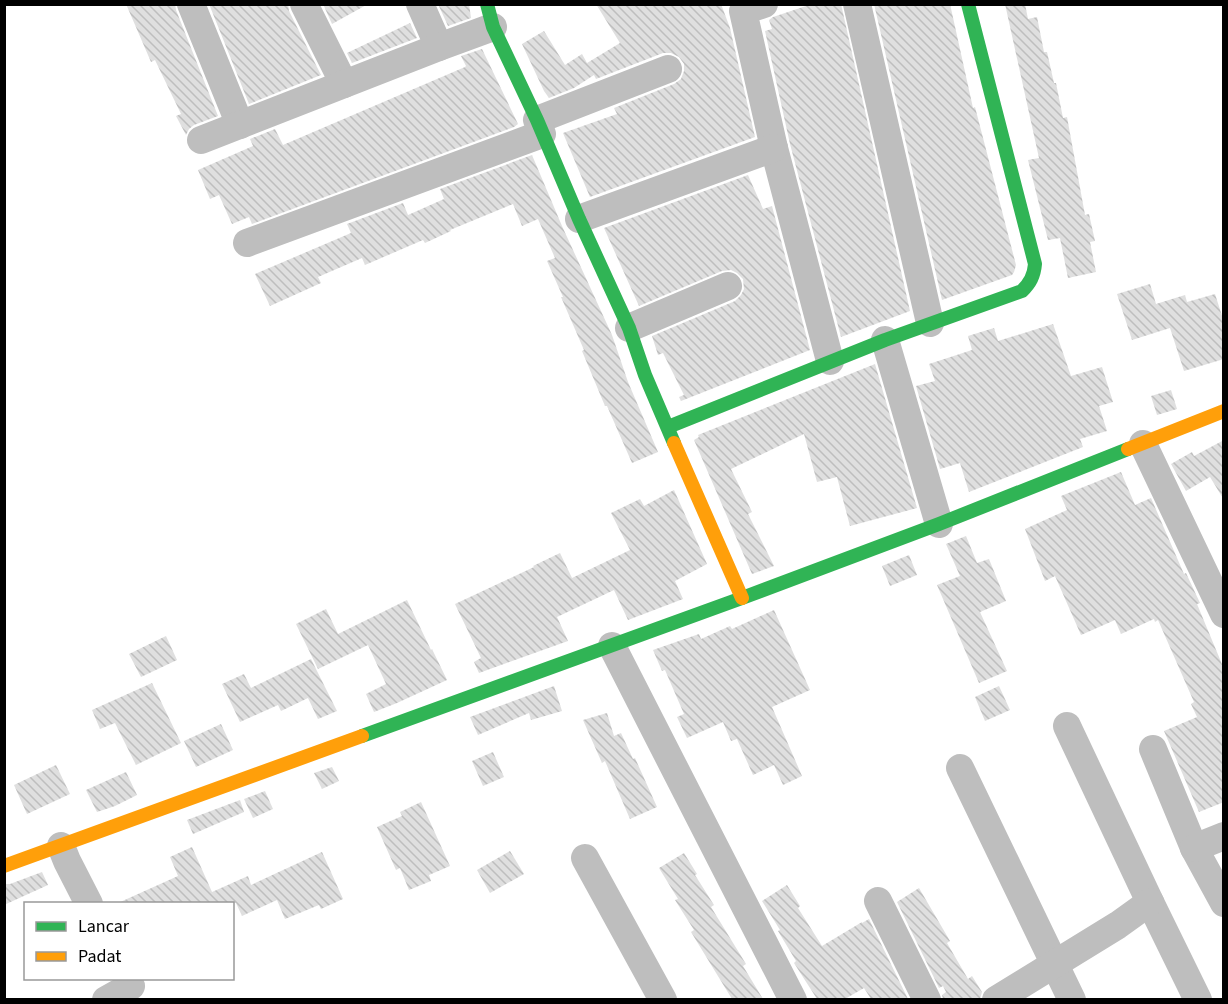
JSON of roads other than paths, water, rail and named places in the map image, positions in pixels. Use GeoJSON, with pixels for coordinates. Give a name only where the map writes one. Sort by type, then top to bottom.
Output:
{"type":"FeatureCollection","features":[{"type":"Feature","properties":{"kind":"street"},"geometry":{"type":"LineString","coordinates":[[191,4],[240,125]]}},
{"type":"Feature","properties":{"kind":"street"},"geometry":{"type":"LineString","coordinates":[[304,4],[344,84]]}},
{"type":"Feature","properties":{"kind":"street"},"geometry":{"type":"LineString","coordinates":[[420,4],[439,47]]}},
{"type":"Feature","properties":{"kind":"street"},"geometry":{"type":"LineString","coordinates":[[857,4],[930,323]]}},
{"type":"Feature","properties":{"kind":"street"},"geometry":{"type":"LineString","coordinates":[[668,426],[885,340],[1022,291],[1030,283],[1035,264],[968,4]]}},
{"type":"Feature","properties":{"kind":"street"},"geometry":{"type":"LineString","coordinates":[[749,7],[774,148],[830,362]]}},
{"type":"Feature","properties":{"kind":"street"},"geometry":{"type":"LineString","coordinates":[[201,141],[439,47],[490,16],[628,328],[645,375],[742,598]]}},
{"type":"Feature","properties":{"kind":"street"},"geometry":{"type":"LineString","coordinates":[[247,243],[540,127],[668,69]]}},
{"type":"Feature","properties":{"kind":"street"},"geometry":{"type":"LineString","coordinates":[[579,219],[774,148]]}},
{"type":"Feature","properties":{"kind":"street"},"geometry":{"type":"LineString","coordinates":[[628,328],[728,286]]}},
{"type":"Feature","properties":{"kind":"street"},"geometry":{"type":"LineString","coordinates":[[885,340],[939,524]]}},
{"type":"Feature","properties":{"kind":"street"},"geometry":{"type":"LineString","coordinates":[[4,866],[64,853],[939,524],[1224,411]]}},
{"type":"Feature","properties":{"kind":"street"},"geometry":{"type":"LineString","coordinates":[[1143,444],[1224,614]]}},
{"type":"Feature","properties":{"kind":"street"},"geometry":{"type":"LineString","coordinates":[[612,647],[793,999]]}},
{"type":"Feature","properties":{"kind":"street"},"geometry":{"type":"LineString","coordinates":[[1067,726],[1198,999]]}},
{"type":"Feature","properties":{"kind":"street"},"geometry":{"type":"LineString","coordinates":[[1153,749],[1194,849],[1224,903]]}},
{"type":"Feature","properties":{"kind":"street"},"geometry":{"type":"LineString","coordinates":[[960,768],[1072,999]]}},
{"type":"Feature","properties":{"kind":"street"},"geometry":{"type":"LineString","coordinates":[[1194,849],[1224,836]]}},
{"type":"Feature","properties":{"kind":"street"},"geometry":{"type":"LineString","coordinates":[[64,853],[88,902]]}},
{"type":"Feature","properties":{"kind":"street"},"geometry":{"type":"LineString","coordinates":[[585,858],[663,999]]}},
{"type":"Feature","properties":{"kind":"street"},"geometry":{"type":"LineString","coordinates":[[878,901],[927,999]]}},
{"type":"Feature","properties":{"kind":"street"},"geometry":{"type":"LineString","coordinates":[[996,999],[1118,926],[1150,902]]}},
{"type":"Feature","properties":{"kind":"street"},"geometry":{"type":"LineString","coordinates":[[106,999],[132,988]]}}]}
